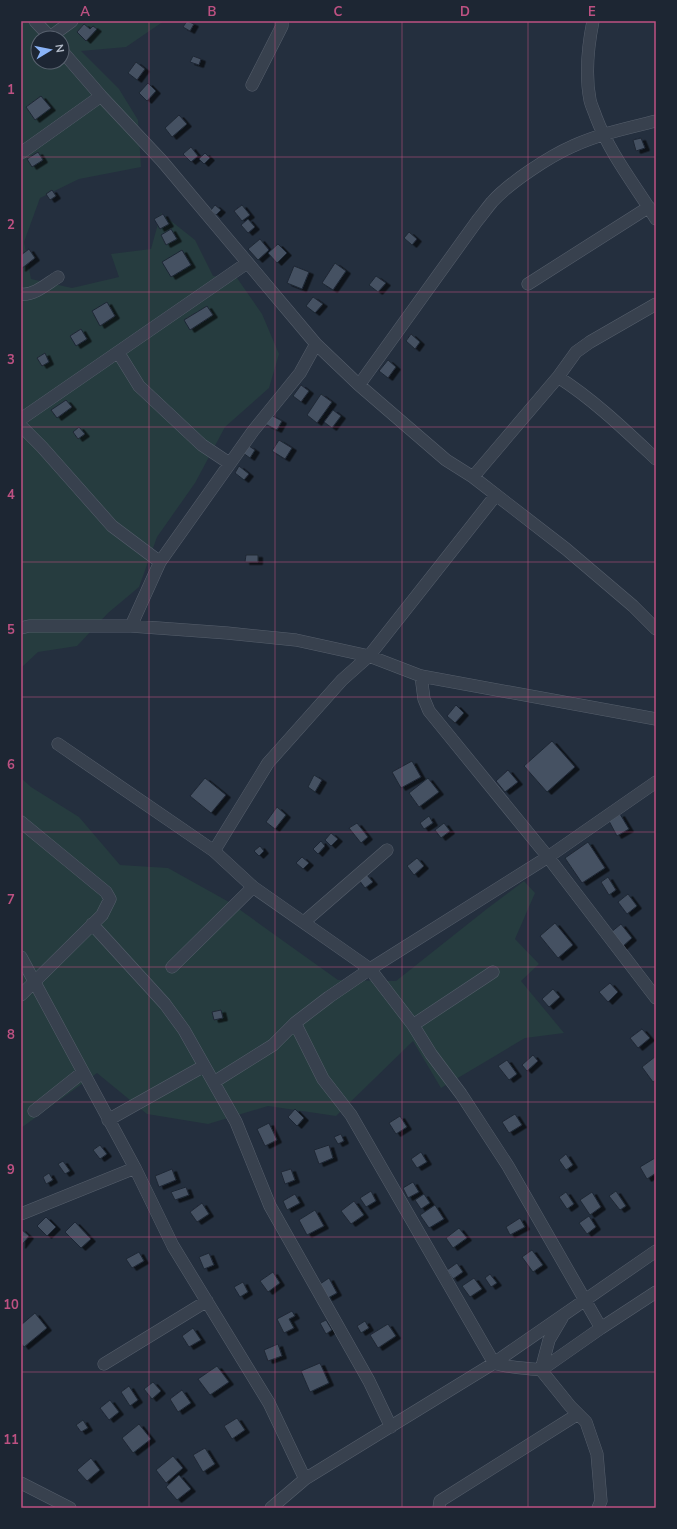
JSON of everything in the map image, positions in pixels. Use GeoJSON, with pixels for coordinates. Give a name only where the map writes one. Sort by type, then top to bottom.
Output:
{"type":"FeatureCollection","features":[{"type":"Feature","properties":{"kind":"street"},"geometry":{"type":"LineString","coordinates":[[35,21],[43,30]]}},
{"type":"Feature","properties":{"kind":"street"},"geometry":{"type":"LineString","coordinates":[[61,30],[72,21]]}},
{"type":"Feature","properties":{"kind":"street"},"geometry":{"type":"LineString","coordinates":[[252,85],[282,26],[282,21]]}},
{"type":"Feature","properties":{"kind":"street"},"geometry":{"type":"LineString","coordinates":[[594,21],[590,35],[587,68],[590,100],[603,134],[656,219]]}},
{"type":"Feature","properties":{"kind":"street"},"geometry":{"type":"LineString","coordinates":[[70,60],[100,96],[162,161],[316,344],[360,385],[446,460],[473,477],[605,581],[656,628]]}},
{"type":"Feature","properties":{"kind":"street"},"geometry":{"type":"LineString","coordinates":[[21,153],[100,96]]}},
{"type":"Feature","properties":{"kind":"street"},"geometry":{"type":"LineString","coordinates":[[360,385],[477,221],[493,201],[509,186],[556,154],[574,145],[603,134],[656,121]]}},
{"type":"Feature","properties":{"kind":"street"},"geometry":{"type":"LineString","coordinates":[[528,284],[648,207]]}},
{"type":"Feature","properties":{"kind":"street"},"geometry":{"type":"LineString","coordinates":[[21,419],[248,263]]}},
{"type":"Feature","properties":{"kind":"street"},"geometry":{"type":"LineString","coordinates":[[21,294],[35,292],[58,277]]}},
{"type":"Feature","properties":{"kind":"street"},"geometry":{"type":"LineString","coordinates":[[473,477],[558,377],[576,352],[590,342],[656,304]]}},
{"type":"Feature","properties":{"kind":"street"},"geometry":{"type":"LineString","coordinates":[[131,626],[160,562],[253,431],[300,373],[316,344]]}},
{"type":"Feature","properties":{"kind":"street"},"geometry":{"type":"LineString","coordinates":[[118,352],[139,386],[202,445],[229,464]]}},
{"type":"Feature","properties":{"kind":"street"},"geometry":{"type":"LineString","coordinates":[[558,377],[577,389],[612,417],[656,459]]}},
{"type":"Feature","properties":{"kind":"street"},"geometry":{"type":"LineString","coordinates":[[21,426],[42,447],[112,526],[160,562]]}},
{"type":"Feature","properties":{"kind":"street"},"geometry":{"type":"LineString","coordinates":[[214,852],[268,763],[342,680],[369,656],[496,495]]}},
{"type":"Feature","properties":{"kind":"street"},"geometry":{"type":"LineString","coordinates":[[21,628],[29,626],[131,626],[296,640],[369,656],[421,676],[656,719]]}},
{"type":"Feature","properties":{"kind":"street"},"geometry":{"type":"LineString","coordinates":[[421,676],[424,699],[429,711],[548,857],[656,998]]}},
{"type":"Feature","properties":{"kind":"street"},"geometry":{"type":"LineString","coordinates":[[58,744],[214,852],[253,887],[370,969],[413,1025],[431,1054],[460,1094],[508,1166],[601,1328]]}},
{"type":"Feature","properties":{"kind":"street"},"geometry":{"type":"LineString","coordinates":[[214,1082],[273,1045],[295,1023],[329,997],[370,969],[548,857],[656,782]]}},
{"type":"Feature","properties":{"kind":"street"},"geometry":{"type":"LineString","coordinates":[[21,822],[106,892],[110,899],[102,915],[21,995]]}},
{"type":"Feature","properties":{"kind":"street"},"geometry":{"type":"LineString","coordinates":[[304,922],[387,850]]}},
{"type":"Feature","properties":{"kind":"street"},"geometry":{"type":"LineString","coordinates":[[172,968],[253,887]]}},
{"type":"Feature","properties":{"kind":"street"},"geometry":{"type":"LineString","coordinates":[[92,924],[165,1004],[184,1030],[236,1122],[270,1206],[369,1381],[391,1427]]}},
{"type":"Feature","properties":{"kind":"street"},"geometry":{"type":"LineString","coordinates":[[21,957],[135,1168],[173,1246],[269,1403],[305,1479]]}},
{"type":"Feature","properties":{"kind":"street"},"geometry":{"type":"LineString","coordinates":[[413,1025],[494,972]]}},
{"type":"Feature","properties":{"kind":"street"},"geometry":{"type":"LineString","coordinates":[[295,1023],[322,1079],[351,1115],[494,1363],[504,1366],[541,1370],[570,1406],[586,1422],[597,1454],[601,1501],[598,1508]]}},
{"type":"Feature","properties":{"kind":"street"},"geometry":{"type":"LineString","coordinates":[[108,1120],[204,1066]]}},
{"type":"Feature","properties":{"kind":"street"},"geometry":{"type":"LineString","coordinates":[[34,1111],[83,1072]]}},
{"type":"Feature","properties":{"kind":"street"},"geometry":{"type":"LineString","coordinates":[[21,1214],[135,1168]]}},
{"type":"Feature","properties":{"kind":"street"},"geometry":{"type":"LineString","coordinates":[[271,1508],[305,1479],[494,1363],[656,1251]]}},
{"type":"Feature","properties":{"kind":"street"},"geometry":{"type":"LineString","coordinates":[[541,1370],[656,1292]]}},
{"type":"Feature","properties":{"kind":"street"},"geometry":{"type":"LineString","coordinates":[[104,1364],[207,1301]]}},
{"type":"Feature","properties":{"kind":"street"},"geometry":{"type":"LineString","coordinates":[[541,1370],[549,1340],[564,1314]]}},
{"type":"Feature","properties":{"kind":"street"},"geometry":{"type":"LineString","coordinates":[[439,1508],[440,1500],[578,1414]]}},
{"type":"Feature","properties":{"kind":"street"},"geometry":{"type":"LineString","coordinates":[[21,1483],[70,1508]]}},
{"type":"Feature","properties":{"kind":"green space"},"geometry":{"type":"Polygon","coordinates":[[[21,21],[164,21],[126,47],[81,51],[119,89],[138,120],[141,167],[79,179],[40,198],[24,242],[31,279],[72,288],[119,277],[111,254],[151,249],[161,213],[195,240],[213,276],[237,278],[262,314],[279,354],[269,388],[225,427],[195,483],[157,537],[139,587],[108,613],[77,646],[38,652],[21,668],[21,21]]]}},
{"type":"Feature","properties":{"kind":"green space"},"geometry":{"type":"Polygon","coordinates":[[[21,778],[31,787],[79,817],[120,865],[168,868],[229,902],[338,980],[396,981],[524,881],[535,893],[515,939],[539,964],[521,981],[564,1033],[525,1038],[441,1088],[413,1041],[336,1116],[268,1106],[208,1124],[147,1114],[97,1073],[21,1128],[21,778]]]}},
{"type":"Feature","properties":{"kind":"building"},"geometry":{"type":"Polygon","coordinates":[[[187,21],[194,24],[190,31],[183,27],[187,21]]]}},
{"type":"Feature","properties":{"kind":"building"},"geometry":{"type":"Polygon","coordinates":[[[84,24],[90,29],[93,26],[97,29],[86,41],[77,32],[84,24]]]}},
{"type":"Feature","properties":{"kind":"building"},"geometry":{"type":"Polygon","coordinates":[[[193,56],[201,59],[199,65],[190,62],[193,56]]]}},
{"type":"Feature","properties":{"kind":"building"},"geometry":{"type":"Polygon","coordinates":[[[136,62],[145,69],[137,80],[128,73],[136,62]]]}},
{"type":"Feature","properties":{"kind":"building"},"geometry":{"type":"Polygon","coordinates":[[[148,83],[156,91],[147,101],[139,93],[148,83]]]}},
{"type":"Feature","properties":{"kind":"building"},"geometry":{"type":"Polygon","coordinates":[[[41,96],[51,108],[35,120],[26,107],[41,96]]]}},
{"type":"Feature","properties":{"kind":"building"},"geometry":{"type":"Polygon","coordinates":[[[179,115],[187,124],[172,137],[165,128],[179,115]]]}},
{"type":"Feature","properties":{"kind":"building"},"geometry":{"type":"Polygon","coordinates":[[[641,138],[645,148],[636,151],[633,140],[641,138]]]}},
{"type":"Feature","properties":{"kind":"building"},"geometry":{"type":"Polygon","coordinates":[[[191,147],[198,156],[191,162],[183,154],[191,147]]]}},
{"type":"Feature","properties":{"kind":"building"},"geometry":{"type":"Polygon","coordinates":[[[38,152],[43,160],[32,167],[27,159],[38,152]]]}},
{"type":"Feature","properties":{"kind":"building"},"geometry":{"type":"Polygon","coordinates":[[[205,153],[210,158],[204,164],[199,159],[205,153]]]}},
{"type":"Feature","properties":{"kind":"building"},"geometry":{"type":"Polygon","coordinates":[[[52,190],[56,196],[50,200],[46,194],[52,190]]]}},
{"type":"Feature","properties":{"kind":"building"},"geometry":{"type":"Polygon","coordinates":[[[215,205],[221,210],[216,215],[211,210],[215,205]]]}},
{"type":"Feature","properties":{"kind":"building"},"geometry":{"type":"Polygon","coordinates":[[[242,205],[250,215],[242,221],[234,211],[242,205]]]}},
{"type":"Feature","properties":{"kind":"building"},"geometry":{"type":"Polygon","coordinates":[[[163,214],[169,224],[160,229],[154,219],[163,214]]]}},
{"type":"Feature","properties":{"kind":"building"},"geometry":{"type":"Polygon","coordinates":[[[248,219],[255,227],[248,233],[241,225],[248,219]]]}},
{"type":"Feature","properties":{"kind":"building"},"geometry":{"type":"Polygon","coordinates":[[[171,229],[177,239],[166,245],[161,235],[171,229]]]}},
{"type":"Feature","properties":{"kind":"building"},"geometry":{"type":"Polygon","coordinates":[[[409,232],[417,239],[412,245],[404,238],[409,232]]]}},
{"type":"Feature","properties":{"kind":"building"},"geometry":{"type":"Polygon","coordinates":[[[260,239],[269,250],[258,260],[248,249],[260,239]]]}},
{"type":"Feature","properties":{"kind":"building"},"geometry":{"type":"Polygon","coordinates":[[[278,244],[287,253],[277,263],[268,253],[278,244]]]}},
{"type":"Feature","properties":{"kind":"building"},"geometry":{"type":"Polygon","coordinates":[[[29,249],[35,258],[21,269],[21,255],[29,249]]]}},
{"type":"Feature","properties":{"kind":"building"},"geometry":{"type":"Polygon","coordinates":[[[182,250],[191,265],[171,277],[162,262],[182,250]]]}},
{"type":"Feature","properties":{"kind":"building"},"geometry":{"type":"Polygon","coordinates":[[[335,263],[346,271],[333,290],[322,283],[335,263]]]}},
{"type":"Feature","properties":{"kind":"building"},"geometry":{"type":"Polygon","coordinates":[[[294,266],[309,272],[302,289],[287,283],[294,266]]]}},
{"type":"Feature","properties":{"kind":"building"},"geometry":{"type":"Polygon","coordinates":[[[376,276],[386,283],[378,292],[369,285],[376,276]]]}},
{"type":"Feature","properties":{"kind":"building"},"geometry":{"type":"Polygon","coordinates":[[[313,297],[323,304],[315,313],[306,306],[313,297]]]}},
{"type":"Feature","properties":{"kind":"building"},"geometry":{"type":"Polygon","coordinates":[[[107,302],[115,316],[100,326],[92,311],[107,302]]]}},
{"type":"Feature","properties":{"kind":"building"},"geometry":{"type":"Polygon","coordinates":[[[207,306],[213,315],[190,330],[184,320],[207,306]]]}},
{"type":"Feature","properties":{"kind":"building"},"geometry":{"type":"Polygon","coordinates":[[[81,329],[87,339],[76,346],[70,336],[81,329]]]}},
{"type":"Feature","properties":{"kind":"building"},"geometry":{"type":"Polygon","coordinates":[[[411,334],[420,342],[415,349],[406,341],[411,334]]]}},
{"type":"Feature","properties":{"kind":"building"},"geometry":{"type":"Polygon","coordinates":[[[45,353],[49,362],[42,366],[37,358],[45,353]]]}},
{"type":"Feature","properties":{"kind":"building"},"geometry":{"type":"Polygon","coordinates":[[[388,360],[396,367],[388,378],[379,371],[388,360]]]}},
{"type":"Feature","properties":{"kind":"building"},"geometry":{"type":"Polygon","coordinates":[[[301,385],[309,391],[301,402],[293,396],[301,385]]]}},
{"type":"Feature","properties":{"kind":"building"},"geometry":{"type":"Polygon","coordinates":[[[321,394],[332,402],[317,423],[307,415],[321,394]]]}},
{"type":"Feature","properties":{"kind":"building"},"geometry":{"type":"Polygon","coordinates":[[[66,400],[72,407],[57,418],[51,410],[66,400]]]}},
{"type":"Feature","properties":{"kind":"building"},"geometry":{"type":"Polygon","coordinates":[[[333,410],[341,416],[332,428],[324,422],[333,410]]]}},
{"type":"Feature","properties":{"kind":"building"},"geometry":{"type":"Polygon","coordinates":[[[271,415],[282,421],[277,430],[265,424],[271,415]]]}},
{"type":"Feature","properties":{"kind":"building"},"geometry":{"type":"Polygon","coordinates":[[[79,427],[85,434],[78,439],[73,432],[79,427]]]}},
{"type":"Feature","properties":{"kind":"building"},"geometry":{"type":"Polygon","coordinates":[[[279,440],[292,448],[285,459],[272,451],[279,440]]]}},
{"type":"Feature","properties":{"kind":"building"},"geometry":{"type":"Polygon","coordinates":[[[249,446],[255,450],[250,458],[243,453],[249,446]]]}},
{"type":"Feature","properties":{"kind":"building"},"geometry":{"type":"Polygon","coordinates":[[[239,466],[249,474],[244,480],[235,473],[239,466]]]}},
{"type":"Feature","properties":{"kind":"building"},"geometry":{"type":"Polygon","coordinates":[[[246,555],[258,555],[258,562],[245,562],[246,555]]]}},
{"type":"Feature","properties":{"kind":"building"},"geometry":{"type":"Polygon","coordinates":[[[456,705],[464,713],[455,723],[447,716],[456,705]]]}},
{"type":"Feature","properties":{"kind":"building"},"geometry":{"type":"Polygon","coordinates":[[[552,741],[575,767],[547,792],[524,766],[552,741]]]}},
{"type":"Feature","properties":{"kind":"building"},"geometry":{"type":"Polygon","coordinates":[[[412,761],[421,777],[401,788],[392,772],[412,761]]]}},
{"type":"Feature","properties":{"kind":"building"},"geometry":{"type":"Polygon","coordinates":[[[508,770],[518,782],[505,792],[496,781],[508,770]]]}},
{"type":"Feature","properties":{"kind":"building"},"geometry":{"type":"Polygon","coordinates":[[[314,775],[322,780],[315,792],[308,787],[314,775]]]}},
{"type":"Feature","properties":{"kind":"building"},"geometry":{"type":"Polygon","coordinates":[[[205,778],[226,795],[211,813],[190,796],[205,778]]]}},
{"type":"Feature","properties":{"kind":"building"},"geometry":{"type":"Polygon","coordinates":[[[428,778],[439,792],[419,807],[409,793],[428,778]]]}},
{"type":"Feature","properties":{"kind":"building"},"geometry":{"type":"Polygon","coordinates":[[[277,807],[286,815],[275,829],[266,822],[277,807]]]}},
{"type":"Feature","properties":{"kind":"building"},"geometry":{"type":"Polygon","coordinates":[[[620,814],[629,829],[617,836],[609,821],[620,814]]]}},
{"type":"Feature","properties":{"kind":"building"},"geometry":{"type":"Polygon","coordinates":[[[429,816],[433,823],[424,829],[420,823],[429,816]]]}},
{"type":"Feature","properties":{"kind":"building"},"geometry":{"type":"Polygon","coordinates":[[[357,823],[368,837],[361,843],[349,828],[357,823]]]}},
{"type":"Feature","properties":{"kind":"building"},"geometry":{"type":"Polygon","coordinates":[[[444,823],[450,831],[441,838],[435,830],[444,823]]]}},
{"type":"Feature","properties":{"kind":"building"},"geometry":{"type":"Polygon","coordinates":[[[331,833],[338,839],[331,846],[325,840],[331,833]]]}},
{"type":"Feature","properties":{"kind":"building"},"geometry":{"type":"Polygon","coordinates":[[[321,841],[325,846],[318,854],[313,849],[321,841]]]}},
{"type":"Feature","properties":{"kind":"building"},"geometry":{"type":"Polygon","coordinates":[[[588,842],[605,868],[582,883],[565,858],[588,842]]]}},
{"type":"Feature","properties":{"kind":"building"},"geometry":{"type":"Polygon","coordinates":[[[260,846],[264,851],[259,856],[254,851],[260,846]]]}},
{"type":"Feature","properties":{"kind":"building"},"geometry":{"type":"Polygon","coordinates":[[[302,857],[309,863],[303,869],[296,863],[302,857]]]}},
{"type":"Feature","properties":{"kind":"building"},"geometry":{"type":"Polygon","coordinates":[[[417,858],[424,866],[414,875],[407,866],[417,858]]]}},
{"type":"Feature","properties":{"kind":"building"},"geometry":{"type":"Polygon","coordinates":[[[367,875],[373,882],[365,888],[359,880],[367,875]]]}},
{"type":"Feature","properties":{"kind":"building"},"geometry":{"type":"Polygon","coordinates":[[[608,877],[616,890],[609,895],[601,882],[608,877]]]}},
{"type":"Feature","properties":{"kind":"building"},"geometry":{"type":"Polygon","coordinates":[[[628,894],[637,906],[627,914],[618,902],[628,894]]]}},
{"type":"Feature","properties":{"kind":"building"},"geometry":{"type":"Polygon","coordinates":[[[555,923],[573,945],[558,958],[540,936],[555,923]]]}},
{"type":"Feature","properties":{"kind":"building"},"geometry":{"type":"Polygon","coordinates":[[[621,924],[632,938],[622,947],[610,933],[621,924]]]}},
{"type":"Feature","properties":{"kind":"building"},"geometry":{"type":"Polygon","coordinates":[[[610,983],[618,992],[608,1002],[599,992],[610,983]]]}},
{"type":"Feature","properties":{"kind":"building"},"geometry":{"type":"Polygon","coordinates":[[[553,989],[560,997],[549,1007],[542,999],[553,989]]]}},
{"type":"Feature","properties":{"kind":"building"},"geometry":{"type":"Polygon","coordinates":[[[221,1010],[223,1018],[214,1020],[212,1012],[221,1010]]]}},
{"type":"Feature","properties":{"kind":"building"},"geometry":{"type":"Polygon","coordinates":[[[642,1029],[650,1038],[638,1048],[630,1038],[642,1029]]]}},
{"type":"Feature","properties":{"kind":"building"},"geometry":{"type":"Polygon","coordinates":[[[533,1055],[538,1061],[527,1071],[522,1065],[533,1055]]]}},
{"type":"Feature","properties":{"kind":"building"},"geometry":{"type":"Polygon","coordinates":[[[656,1056],[656,1080],[653,1082],[642,1067],[656,1056]]]}},
{"type":"Feature","properties":{"kind":"building"},"geometry":{"type":"Polygon","coordinates":[[[507,1060],[517,1074],[509,1080],[498,1066],[507,1060]]]}},
{"type":"Feature","properties":{"kind":"building"},"geometry":{"type":"Polygon","coordinates":[[[295,1109],[304,1118],[297,1126],[288,1117],[295,1109]]]}},
{"type":"Feature","properties":{"kind":"building"},"geometry":{"type":"Polygon","coordinates":[[[515,1114],[522,1125],[509,1133],[502,1122],[515,1114]]]}},
{"type":"Feature","properties":{"kind":"building"},"geometry":{"type":"Polygon","coordinates":[[[400,1116],[407,1127],[396,1134],[389,1123],[400,1116]]]}},
{"type":"Feature","properties":{"kind":"building"},"geometry":{"type":"Polygon","coordinates":[[[269,1123],[277,1140],[265,1146],[257,1129],[269,1123]]]}},
{"type":"Feature","properties":{"kind":"building"},"geometry":{"type":"Polygon","coordinates":[[[341,1134],[344,1141],[338,1144],[334,1137],[341,1134]]]}},
{"type":"Feature","properties":{"kind":"building"},"geometry":{"type":"Polygon","coordinates":[[[100,1145],[107,1154],[100,1159],[93,1150],[100,1145]]]}},
{"type":"Feature","properties":{"kind":"building"},"geometry":{"type":"Polygon","coordinates":[[[329,1145],[333,1158],[319,1164],[314,1150],[329,1145]]]}},
{"type":"Feature","properties":{"kind":"building"},"geometry":{"type":"Polygon","coordinates":[[[421,1152],[427,1162],[417,1168],[411,1159],[421,1152]]]}},
{"type":"Feature","properties":{"kind":"building"},"geometry":{"type":"Polygon","coordinates":[[[566,1154],[573,1165],[566,1170],[559,1160],[566,1154]]]}},
{"type":"Feature","properties":{"kind":"building"},"geometry":{"type":"Polygon","coordinates":[[[655,1158],[656,1173],[647,1179],[640,1167],[655,1158]]]}},
{"type":"Feature","properties":{"kind":"building"},"geometry":{"type":"Polygon","coordinates":[[[63,1161],[70,1171],[65,1174],[58,1164],[63,1161]]]}},
{"type":"Feature","properties":{"kind":"building"},"geometry":{"type":"Polygon","coordinates":[[[172,1169],[176,1180],[159,1187],[155,1176],[172,1169]]]}},
{"type":"Feature","properties":{"kind":"building"},"geometry":{"type":"Polygon","coordinates":[[[291,1169],[295,1180],[285,1184],[281,1172],[291,1169]]]}},
{"type":"Feature","properties":{"kind":"building"},"geometry":{"type":"Polygon","coordinates":[[[49,1173],[53,1180],[46,1184],[43,1177],[49,1173]]]}},
{"type":"Feature","properties":{"kind":"building"},"geometry":{"type":"Polygon","coordinates":[[[413,1182],[419,1192],[408,1198],[403,1188],[413,1182]]]}},
{"type":"Feature","properties":{"kind":"building"},"geometry":{"type":"Polygon","coordinates":[[[186,1187],[189,1195],[175,1200],[171,1192],[186,1187]]]}},
{"type":"Feature","properties":{"kind":"building"},"geometry":{"type":"Polygon","coordinates":[[[371,1191],[376,1201],[366,1207],[360,1198],[371,1191]]]}},
{"type":"Feature","properties":{"kind":"building"},"geometry":{"type":"Polygon","coordinates":[[[616,1191],[626,1206],[620,1210],[609,1196],[616,1191]]]}},
{"type":"Feature","properties":{"kind":"building"},"geometry":{"type":"Polygon","coordinates":[[[566,1192],[574,1204],[567,1209],[559,1197],[566,1192]]]}},
{"type":"Feature","properties":{"kind":"building"},"geometry":{"type":"Polygon","coordinates":[[[592,1192],[601,1207],[590,1215],[580,1200],[592,1192]]]}},
{"type":"Feature","properties":{"kind":"building"},"geometry":{"type":"Polygon","coordinates":[[[295,1194],[300,1203],[287,1210],[283,1201],[295,1194]]]}},
{"type":"Feature","properties":{"kind":"building"},"geometry":{"type":"Polygon","coordinates":[[[424,1194],[430,1203],[421,1209],[415,1200],[424,1194]]]}},
{"type":"Feature","properties":{"kind":"building"},"geometry":{"type":"Polygon","coordinates":[[[354,1201],[364,1215],[351,1224],[341,1211],[354,1201]]]}},
{"type":"Feature","properties":{"kind":"building"},"geometry":{"type":"Polygon","coordinates":[[[202,1203],[209,1214],[197,1222],[190,1212],[202,1203]]]}},
{"type":"Feature","properties":{"kind":"building"},"geometry":{"type":"Polygon","coordinates":[[[435,1205],[444,1219],[429,1228],[420,1215],[435,1205]]]}},
{"type":"Feature","properties":{"kind":"building"},"geometry":{"type":"Polygon","coordinates":[[[315,1210],[324,1226],[307,1235],[299,1220],[315,1210]]]}},
{"type":"Feature","properties":{"kind":"building"},"geometry":{"type":"Polygon","coordinates":[[[589,1216],[596,1227],[587,1234],[579,1223],[589,1216]]]}},
{"type":"Feature","properties":{"kind":"building"},"geometry":{"type":"Polygon","coordinates":[[[46,1217],[56,1227],[47,1236],[37,1226],[46,1217]]]}},
{"type":"Feature","properties":{"kind":"building"},"geometry":{"type":"Polygon","coordinates":[[[520,1218],[525,1227],[510,1235],[506,1227],[520,1218]]]}},
{"type":"Feature","properties":{"kind":"building"},"geometry":{"type":"Polygon","coordinates":[[[75,1222],[91,1239],[81,1248],[65,1232],[75,1222]]]}},
{"type":"Feature","properties":{"kind":"building"},"geometry":{"type":"Polygon","coordinates":[[[459,1228],[467,1238],[453,1248],[446,1238],[459,1228]]]}},
{"type":"Feature","properties":{"kind":"building"},"geometry":{"type":"Polygon","coordinates":[[[21,1229],[29,1236],[21,1246],[21,1229]]]}},
{"type":"Feature","properties":{"kind":"building"},"geometry":{"type":"Polygon","coordinates":[[[532,1250],[543,1265],[533,1272],[522,1257],[532,1250]]]}},
{"type":"Feature","properties":{"kind":"building"},"geometry":{"type":"Polygon","coordinates":[[[139,1252],[144,1261],[132,1268],[126,1259],[139,1252]]]}},
{"type":"Feature","properties":{"kind":"building"},"geometry":{"type":"Polygon","coordinates":[[[209,1253],[214,1265],[204,1269],[199,1257],[209,1253]]]}},
{"type":"Feature","properties":{"kind":"building"},"geometry":{"type":"Polygon","coordinates":[[[457,1263],[463,1272],[453,1279],[447,1270],[457,1263]]]}},
{"type":"Feature","properties":{"kind":"building"},"geometry":{"type":"Polygon","coordinates":[[[273,1272],[280,1283],[268,1292],[260,1281],[273,1272]]]}},
{"type":"Feature","properties":{"kind":"building"},"geometry":{"type":"Polygon","coordinates":[[[490,1274],[497,1283],[491,1287],[485,1278],[490,1274]]]}},
{"type":"Feature","properties":{"kind":"building"},"geometry":{"type":"Polygon","coordinates":[[[329,1278],[337,1293],[328,1298],[320,1284],[329,1278]]]}},
{"type":"Feature","properties":{"kind":"building"},"geometry":{"type":"Polygon","coordinates":[[[474,1278],[482,1289],[470,1297],[462,1286],[474,1278]]]}},
{"type":"Feature","properties":{"kind":"building"},"geometry":{"type":"Polygon","coordinates":[[[243,1282],[248,1292],[240,1297],[234,1287],[243,1282]]]}},
{"type":"Feature","properties":{"kind":"building"},"geometry":{"type":"Polygon","coordinates":[[[292,1311],[295,1316],[289,1319],[294,1328],[284,1333],[277,1319],[292,1311]]]}},
{"type":"Feature","properties":{"kind":"building"},"geometry":{"type":"Polygon","coordinates":[[[35,1313],[47,1328],[24,1347],[21,1343],[21,1325],[35,1313]]]}},
{"type":"Feature","properties":{"kind":"building"},"geometry":{"type":"Polygon","coordinates":[[[326,1320],[332,1330],[326,1334],[320,1323],[326,1320]]]}},
{"type":"Feature","properties":{"kind":"building"},"geometry":{"type":"Polygon","coordinates":[[[365,1321],[369,1328],[361,1333],[357,1326],[365,1321]]]}},
{"type":"Feature","properties":{"kind":"building"},"geometry":{"type":"Polygon","coordinates":[[[388,1324],[396,1336],[378,1348],[370,1335],[388,1324]]]}},
{"type":"Feature","properties":{"kind":"building"},"geometry":{"type":"Polygon","coordinates":[[[193,1328],[201,1340],[189,1347],[182,1336],[193,1328]]]}},
{"type":"Feature","properties":{"kind":"building"},"geometry":{"type":"Polygon","coordinates":[[[278,1344],[282,1356],[268,1361],[264,1350],[278,1344]]]}},
{"type":"Feature","properties":{"kind":"building"},"geometry":{"type":"Polygon","coordinates":[[[320,1363],[329,1383],[310,1392],[301,1371],[320,1363]]]}},
{"type":"Feature","properties":{"kind":"building"},"geometry":{"type":"Polygon","coordinates":[[[217,1366],[229,1382],[210,1395],[198,1379],[217,1366]]]}},
{"type":"Feature","properties":{"kind":"building"},"geometry":{"type":"Polygon","coordinates":[[[153,1382],[161,1391],[152,1399],[144,1389],[153,1382]]]}},
{"type":"Feature","properties":{"kind":"building"},"geometry":{"type":"Polygon","coordinates":[[[129,1386],[138,1400],[130,1406],[121,1392],[129,1386]]]}},
{"type":"Feature","properties":{"kind":"building"},"geometry":{"type":"Polygon","coordinates":[[[182,1390],[191,1403],[178,1412],[170,1399],[182,1390]]]}},
{"type":"Feature","properties":{"kind":"building"},"geometry":{"type":"Polygon","coordinates":[[[110,1400],[119,1412],[109,1420],[100,1408],[110,1400]]]}},
{"type":"Feature","properties":{"kind":"building"},"geometry":{"type":"Polygon","coordinates":[[[237,1418],[245,1430],[232,1439],[224,1426],[237,1418]]]}},
{"type":"Feature","properties":{"kind":"building"},"geometry":{"type":"Polygon","coordinates":[[[83,1420],[88,1428],[81,1432],[76,1425],[83,1420]]]}},
{"type":"Feature","properties":{"kind":"building"},"geometry":{"type":"Polygon","coordinates":[[[139,1424],[151,1439],[133,1453],[122,1438],[139,1424]]]}},
{"type":"Feature","properties":{"kind":"building"},"geometry":{"type":"Polygon","coordinates":[[[205,1448],[215,1464],[203,1472],[193,1455],[205,1448]]]}},
{"type":"Feature","properties":{"kind":"building"},"geometry":{"type":"Polygon","coordinates":[[[173,1456],[183,1468],[166,1483],[156,1470],[173,1456]]]}},
{"type":"Feature","properties":{"kind":"building"},"geometry":{"type":"Polygon","coordinates":[[[91,1458],[100,1470],[87,1481],[77,1470],[91,1458]]]}},
{"type":"Feature","properties":{"kind":"building"},"geometry":{"type":"Polygon","coordinates":[[[179,1475],[191,1489],[177,1500],[166,1487],[179,1475]]]}}]}
